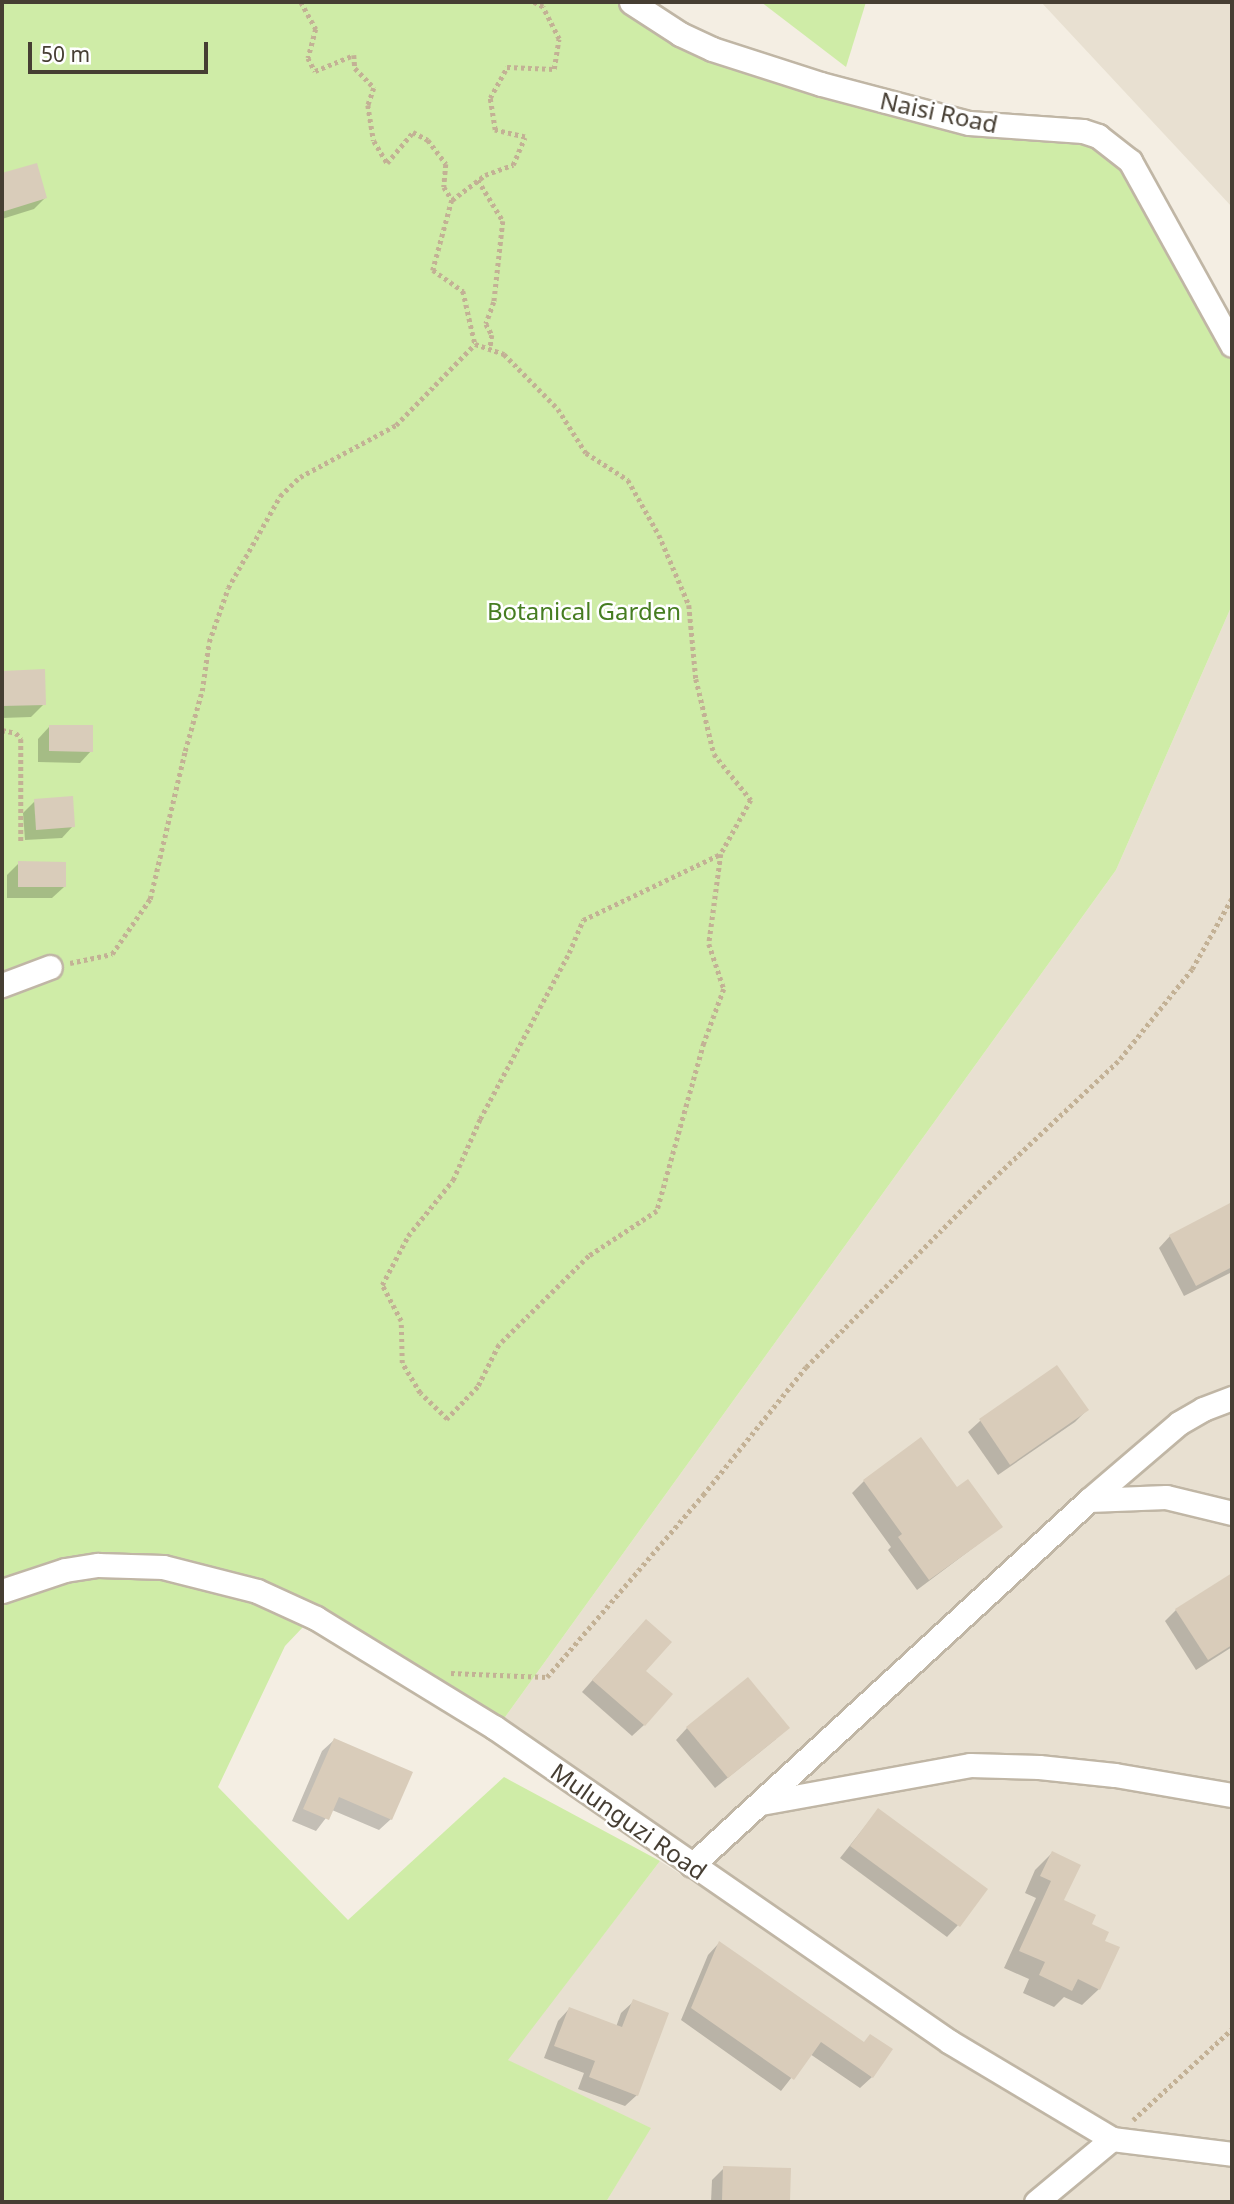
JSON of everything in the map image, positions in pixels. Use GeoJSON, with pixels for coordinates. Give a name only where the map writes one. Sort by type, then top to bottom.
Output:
{"type":"FeatureCollection","features":[{"type":"Feature","properties":{"kind":"street","name":"Naisi Road"},"geometry":{"type":"LineString","coordinates":[[631,2],[680,34],[712,49],[821,84],[970,123],[1083,131],[1098,136],[1130,161],[1232,345]]}},
{"type":"Feature","properties":{"kind":"street"},"geometry":{"type":"LineString","coordinates":[[2,985],[50,967]]}},
{"type":"Feature","properties":{"kind":"street"},"geometry":{"type":"LineString","coordinates":[[692,1865],[1089,1500],[1179,1423],[1203,1409],[1232,1398]]}},
{"type":"Feature","properties":{"kind":"street"},"geometry":{"type":"LineString","coordinates":[[1089,1500],[1166,1497],[1232,1513]]}},
{"type":"Feature","properties":{"kind":"street","name":"Mulunguzi Road"},"geometry":{"type":"LineString","coordinates":[[2,1591],[54,1573],[97,1565],[163,1567],[201,1574],[257,1591],[316,1618],[409,1673],[950,2042],[1112,2139],[1232,2154]]}},
{"type":"Feature","properties":{"kind":"street"},"geometry":{"type":"LineString","coordinates":[[761,1803],[970,1765],[1038,1767],[1115,1775],[1232,1795]]}},
{"type":"Feature","properties":{"kind":"street"},"geometry":{"type":"LineString","coordinates":[[1035,2202],[1112,2139]]}},
{"type":"Feature","properties":{"kind":"path"},"geometry":{"type":"LineString","coordinates":[[301,2],[316,29],[308,58],[315,71],[355,55],[355,68],[374,88],[368,105],[374,141],[387,163],[413,132],[428,140],[446,164],[444,187],[452,200]]}},
{"type":"Feature","properties":{"kind":"path"},"geometry":{"type":"LineString","coordinates":[[475,344],[463,291],[433,270],[452,200],[478,180],[513,165],[525,137],[495,130],[490,97],[507,67],[554,69],[559,39],[543,7],[533,2]]}},
{"type":"Feature","properties":{"kind":"path"},"geometry":{"type":"LineString","coordinates":[[478,180],[503,221],[494,302],[485,324],[492,335],[490,349]]}},
{"type":"Feature","properties":{"kind":"path"},"geometry":{"type":"LineString","coordinates":[[475,344],[504,354],[558,409],[586,453],[628,480],[659,535],[689,605],[696,679],[714,754],[751,800],[720,854],[709,944],[723,989],[657,1211],[589,1256],[499,1345],[478,1387],[447,1419],[420,1393],[402,1363],[401,1321],[382,1285],[408,1236],[453,1180],[480,1119],[583,920],[720,854]]}},
{"type":"Feature","properties":{"kind":"path"},"geometry":{"type":"LineString","coordinates":[[50,967],[112,954],[150,900],[182,762],[202,691],[209,642],[228,588],[280,496],[300,477],[396,425],[475,344]]}},
{"type":"Feature","properties":{"kind":"path"},"geometry":{"type":"LineString","coordinates":[[2,730],[16,733],[21,739],[21,843]]}},
{"type":"Feature","properties":{"kind":"path"},"geometry":{"type":"LineString","coordinates":[[409,1673],[547,1676],[704,1495],[806,1367],[978,1193],[1120,1059],[1192,968],[1232,898]]}},
{"type":"Feature","properties":{"kind":"path"},"geometry":{"type":"LineString","coordinates":[[1112,2139],[1232,2029]]}},
{"type":"Feature","properties":{"kind":"shaded area"},"geometry":{"type":"Polygon","coordinates":[[[1041,2],[1232,2],[1232,207],[1041,2]]]}},
{"type":"Feature","properties":{"kind":"shaded area"},"geometry":{"type":"Polygon","coordinates":[[[1232,605],[1232,2202],[606,2202],[650,2128],[507,2060],[660,1861],[1048,2107],[500,1724],[1116,870],[1232,605]]]}},
{"type":"Feature","properties":{"kind":"green space","name":"Botanical Garden"},"geometry":{"type":"Polygon","coordinates":[[[2,2],[647,2],[685,35],[976,119],[1086,122],[1143,167],[1232,338],[1232,605],[1116,870],[500,1724],[321,1608],[285,1646],[218,1787],[348,1920],[504,1777],[660,1861],[508,2060],[651,2128],[606,2202],[2,2202],[2,2]]]}},
{"type":"Feature","properties":{"kind":"green space"},"geometry":{"type":"Polygon","coordinates":[[[761,2],[866,2],[846,67],[761,2]]]}},
{"type":"Feature","properties":{"kind":"building"},"geometry":{"type":"Polygon","coordinates":[[[37,163],[47,198],[2,212],[2,173],[37,163]]]}},
{"type":"Feature","properties":{"kind":"building"},"geometry":{"type":"Polygon","coordinates":[[[45,669],[46,705],[2,706],[2,671],[45,669]]]}},
{"type":"Feature","properties":{"kind":"building"},"geometry":{"type":"Polygon","coordinates":[[[49,725],[93,725],[93,752],[49,751],[49,725]]]}},
{"type":"Feature","properties":{"kind":"building"},"geometry":{"type":"Polygon","coordinates":[[[73,796],[75,827],[36,830],[34,799],[73,796]]]}},
{"type":"Feature","properties":{"kind":"building"},"geometry":{"type":"Polygon","coordinates":[[[18,861],[66,862],[66,887],[18,887],[18,861]]]}},
{"type":"Feature","properties":{"kind":"building"},"geometry":{"type":"Polygon","coordinates":[[[1232,1202],[1232,1267],[1196,1286],[1169,1235],[1232,1202]]]}},
{"type":"Feature","properties":{"kind":"building"},"geometry":{"type":"Polygon","coordinates":[[[1057,1365],[1089,1410],[1010,1465],[979,1419],[1057,1365]]]}},
{"type":"Feature","properties":{"kind":"building"},"geometry":{"type":"Polygon","coordinates":[[[921,1437],[957,1487],[968,1479],[1003,1527],[929,1580],[898,1537],[902,1534],[863,1480],[921,1437]]]}},
{"type":"Feature","properties":{"kind":"building"},"geometry":{"type":"Polygon","coordinates":[[[1232,1573],[1232,1645],[1208,1660],[1175,1609],[1232,1573]]]}},
{"type":"Feature","properties":{"kind":"building"},"geometry":{"type":"Polygon","coordinates":[[[646,1619],[672,1642],[646,1671],[673,1694],[645,1726],[592,1680],[646,1619]]]}},
{"type":"Feature","properties":{"kind":"building"},"geometry":{"type":"Polygon","coordinates":[[[748,1677],[790,1728],[728,1778],[686,1727],[748,1677]]]}},
{"type":"Feature","properties":{"kind":"building"},"geometry":{"type":"Polygon","coordinates":[[[334,1738],[413,1772],[392,1820],[339,1797],[329,1820],[303,1809],[334,1738]]]}},
{"type":"Feature","properties":{"kind":"building"},"geometry":{"type":"Polygon","coordinates":[[[878,1808],[988,1889],[960,1927],[850,1846],[878,1808]]]}},
{"type":"Feature","properties":{"kind":"building"},"geometry":{"type":"Polygon","coordinates":[[[1052,1851],[1081,1865],[1064,1900],[1096,1915],[1092,1924],[1109,1932],[1105,1941],[1120,1947],[1100,1990],[1078,1979],[1072,1991],[1039,1975],[1045,1962],[1019,1951],[1051,1881],[1040,1876],[1052,1851]]]}},
{"type":"Feature","properties":{"kind":"building"},"geometry":{"type":"Polygon","coordinates":[[[719,1941],[864,2042],[870,2034],[893,2049],[873,2078],[821,2042],[794,2080],[691,2008],[719,1941]]]}},
{"type":"Feature","properties":{"kind":"building"},"geometry":{"type":"Polygon","coordinates":[[[633,1999],[669,2013],[638,2096],[589,2077],[595,2061],[554,2046],[569,2007],[622,2027],[633,1999]]]}},
{"type":"Feature","properties":{"kind":"building"},"geometry":{"type":"Polygon","coordinates":[[[723,2166],[791,2168],[790,2202],[722,2201],[723,2166]]]}}]}
